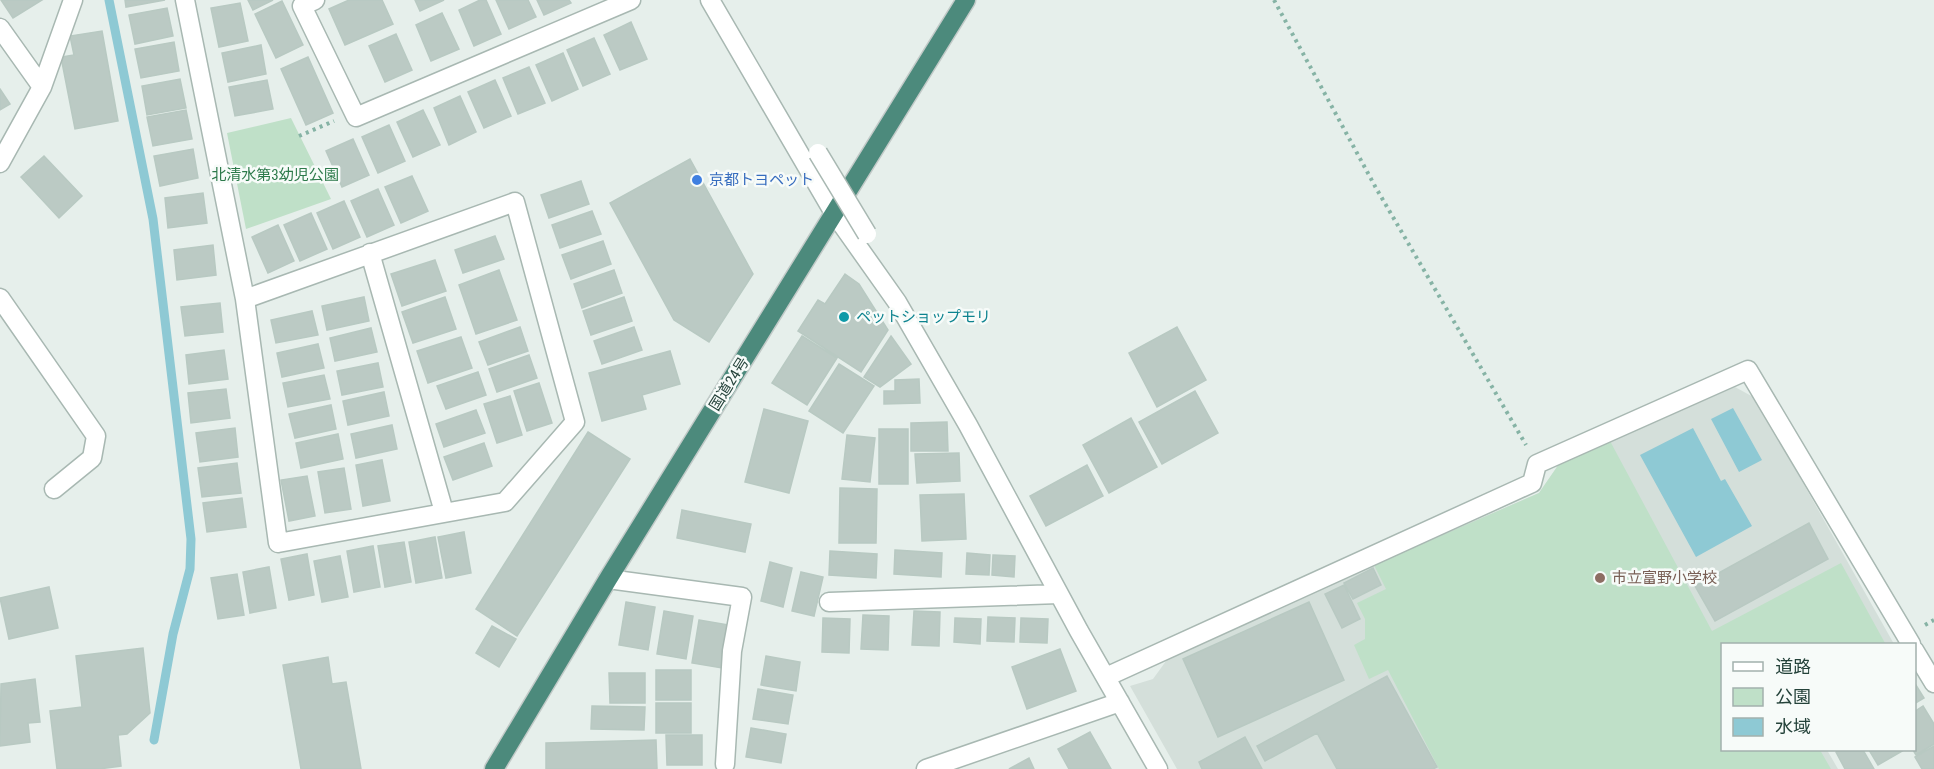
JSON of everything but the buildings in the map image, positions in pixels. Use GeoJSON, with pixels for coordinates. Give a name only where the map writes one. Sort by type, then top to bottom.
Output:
{"type":"FeatureCollection","features":[{"type":"Feature","properties":{"kind":"highway","name":"国道24号"},"geometry":{"type":"LineString","coordinates":[[494,769],[608,579],[966,0]]}},
{"type":"Feature","properties":{"kind":"street"},"geometry":{"type":"LineString","coordinates":[[0,163],[42,87],[73,0]]}},
{"type":"Feature","properties":{"kind":"street"},"geometry":{"type":"LineString","coordinates":[[185,0],[245,299],[278,543],[505,502],[575,422],[515,202],[245,299]]}},
{"type":"Feature","properties":{"kind":"street"},"geometry":{"type":"LineString","coordinates":[[315,0],[302,6],[356,117],[631,0]]}},
{"type":"Feature","properties":{"kind":"street"},"geometry":{"type":"LineString","coordinates":[[710,0],[834,213],[897,302],[968,425],[1059,594],[1158,769]]}},
{"type":"Feature","properties":{"kind":"street"},"geometry":{"type":"LineString","coordinates":[[0,28],[42,87]]}},
{"type":"Feature","properties":{"kind":"street"},"geometry":{"type":"LineString","coordinates":[[818,153],[867,234]]}},
{"type":"Feature","properties":{"kind":"street"},"geometry":{"type":"LineString","coordinates":[[370,253],[444,512]]}},
{"type":"Feature","properties":{"kind":"street"},"geometry":{"type":"LineString","coordinates":[[0,298],[96,436],[92,458],[54,489]]}},
{"type":"Feature","properties":{"kind":"street"},"geometry":{"type":"LineString","coordinates":[[1106,677],[1532,483],[1537,464],[1748,370],[1910,643]]}},
{"type":"Feature","properties":{"kind":"street"},"geometry":{"type":"LineString","coordinates":[[608,579],[742,597],[732,651],[725,764]]}},
{"type":"Feature","properties":{"kind":"street"},"geometry":{"type":"LineString","coordinates":[[829,602],[1059,594]]}},
{"type":"Feature","properties":{"kind":"street"},"geometry":{"type":"LineString","coordinates":[[1916,653],[1934,683]]}},
{"type":"Feature","properties":{"kind":"street"},"geometry":{"type":"LineString","coordinates":[[926,769],[1120,702]]}},
{"type":"Feature","properties":{"kind":"path"},"geometry":{"type":"LineString","coordinates":[[1274,0],[1376,188],[1537,464]]}},
{"type":"Feature","properties":{"kind":"path"},"geometry":{"type":"LineString","coordinates":[[299,136],[353,111]]}},
{"type":"Feature","properties":{"kind":"shaded area","name":"市立富野小学校"},"geometry":{"type":"Polygon","coordinates":[[[1735,387],[1755,398],[1893,643],[1721,643],[1721,751],[1828,751],[1838,769],[1177,769],[1130,686],[1153,679],[1169,657],[1312,591],[1539,493],[1559,464],[1735,387]]]}},
{"type":"Feature","properties":{"kind":"green space","name":"北清水第3幼児公園"},"geometry":{"type":"Polygon","coordinates":[[[291,118],[331,199],[246,229],[227,133],[291,118]]]}},
{"type":"Feature","properties":{"kind":"green space"},"geometry":{"type":"Polygon","coordinates":[[[1610,441],[1712,631],[1841,563],[1885,643],[1721,643],[1721,751],[1821,751],[1831,769],[1439,769],[1388,670],[1369,679],[1354,645],[1365,639],[1365,619],[1357,603],[1386,589],[1374,565],[1539,493],[1559,464],[1610,441]]]}},
{"type":"Feature","properties":{"kind":"water"},"geometry":{"type":"Polygon","coordinates":[[[1733,408],[1762,460],[1739,472],[1711,419],[1733,408]]]}},
{"type":"Feature","properties":{"kind":"water"},"geometry":{"type":"Polygon","coordinates":[[[1693,428],[1721,481],[1725,479],[1752,526],[1696,557],[1640,455],[1693,428]]]}},
{"type":"Feature","properties":{"kind":"waterway"},"geometry":{"type":"LineString","coordinates":[[109,0],[153,219],[191,539],[190,569],[173,634],[154,740]]}},
{"type":"Feature","properties":{"kind":"place","name":"京都トヨペット"},"geometry":{"type":"Point","coordinates":[697,180]}},
{"type":"Feature","properties":{"kind":"place","name":"ペットショップモリ"},"geometry":{"type":"Point","coordinates":[844,317]}},
{"type":"Feature","properties":{"kind":"place","name":"市立富野小学校"},"geometry":{"type":"Point","coordinates":[1600,578]}}]}
